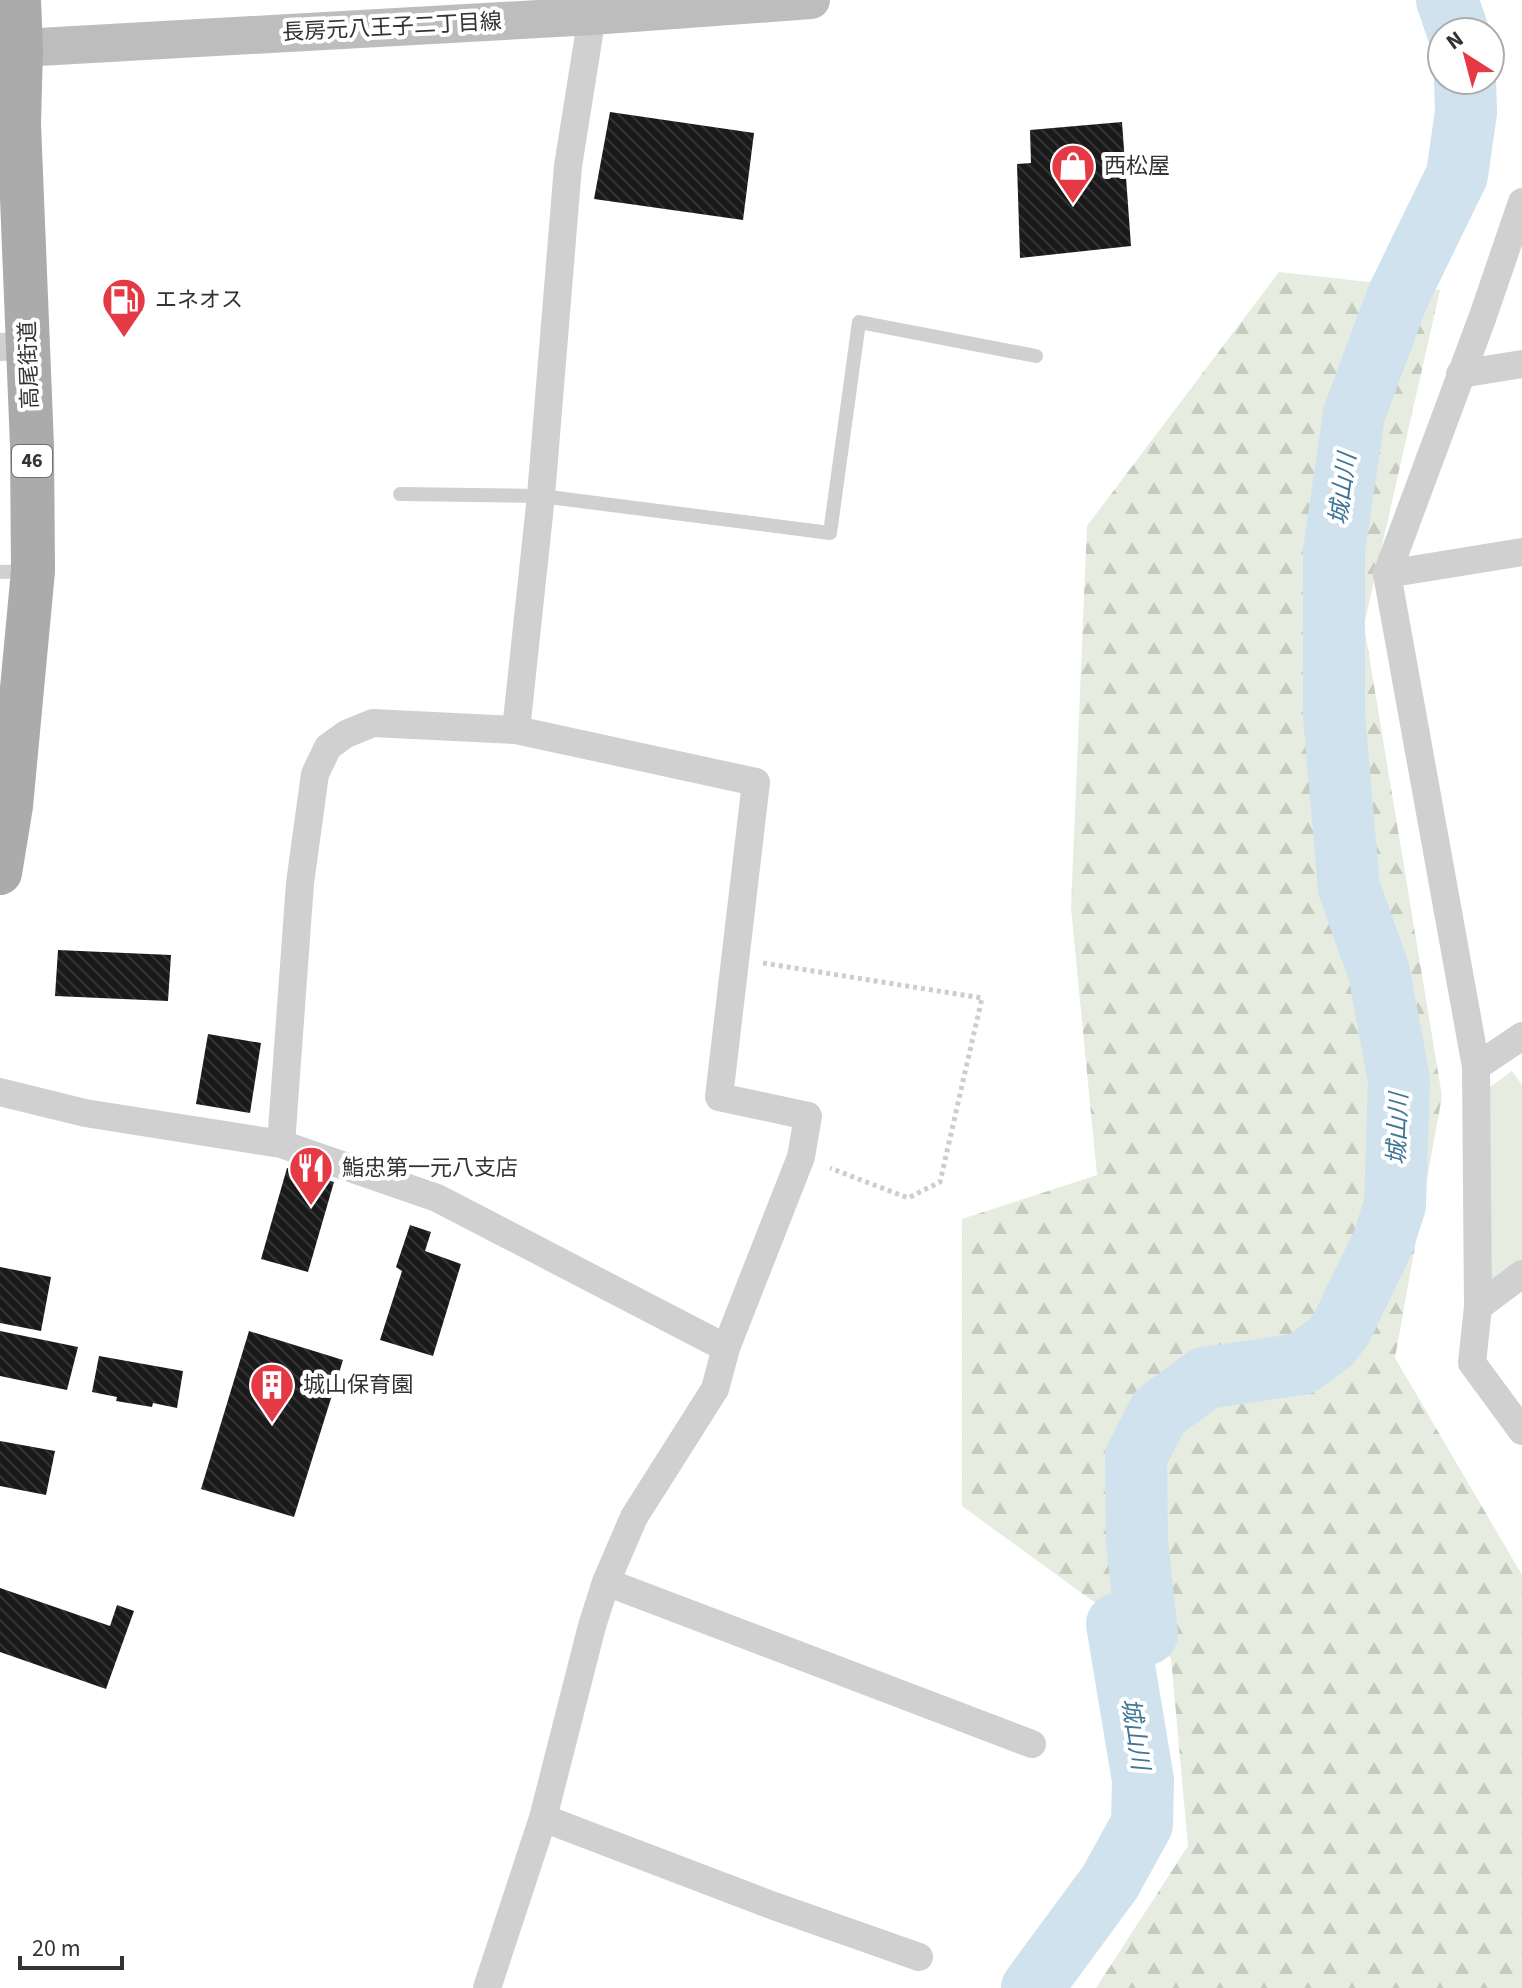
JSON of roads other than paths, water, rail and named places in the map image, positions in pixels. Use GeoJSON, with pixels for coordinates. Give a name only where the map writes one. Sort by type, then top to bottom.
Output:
{"type":"FeatureCollection","features":[{"type":"Feature","properties":{"kind":"main road","name":"高尾街道"},"geometry":{"type":"LineString","coordinates":[[0,873],[11,806],[17,571],[14,346],[21,48],[19,0]]}},
{"type":"Feature","properties":{"kind":"street","name":"長房元八王子二丁目線"},"geometry":{"type":"LineString","coordinates":[[21,48],[592,16],[811,0]]}},
{"type":"Feature","properties":{"kind":"street"},"geometry":{"type":"LineString","coordinates":[[516,730],[541,496],[568,166],[592,16]]}},
{"type":"Feature","properties":{"kind":"street"},"geometry":{"type":"LineString","coordinates":[[1522,202],[1387,574],[1476,1067],[1478,1307],[1472,1363],[1522,1431]]}},
{"type":"Feature","properties":{"kind":"street"},"geometry":{"type":"LineString","coordinates":[[1460,374],[1522,364]]}},
{"type":"Feature","properties":{"kind":"street"},"geometry":{"type":"LineString","coordinates":[[1387,574],[1522,552]]}},
{"type":"Feature","properties":{"kind":"street"},"geometry":{"type":"LineString","coordinates":[[281,1144],[300,883],[315,774],[328,747],[346,734],[373,723],[516,730],[756,782],[719,1097],[808,1116],[801,1157],[726,1348],[715,1389],[634,1517],[606,1582],[543,1818],[487,1988]]}},
{"type":"Feature","properties":{"kind":"street"},"geometry":{"type":"LineString","coordinates":[[1476,1067],[1522,1036]]}},
{"type":"Feature","properties":{"kind":"street"},"geometry":{"type":"LineString","coordinates":[[0,1092],[85,1113],[281,1144],[437,1198],[726,1348]]}},
{"type":"Feature","properties":{"kind":"street"},"geometry":{"type":"LineString","coordinates":[[1478,1307],[1522,1274]]}},
{"type":"Feature","properties":{"kind":"street"},"geometry":{"type":"LineString","coordinates":[[606,1582],[1032,1744]]}},
{"type":"Feature","properties":{"kind":"street"},"geometry":{"type":"LineString","coordinates":[[543,1818],[774,1906],[919,1957]]}},
{"type":"Feature","properties":{"kind":"lane"},"geometry":{"type":"LineString","coordinates":[[400,494],[541,496],[830,533],[859,322],[1036,356]]}},
{"type":"Feature","properties":{"kind":"waterway","name":"城山川"},"geometry":{"type":"LineString","coordinates":[[1447,0],[1452,16]]}},
{"type":"Feature","properties":{"kind":"waterway","name":"城山川"},"geometry":{"type":"LineString","coordinates":[[1032,1988],[1110,1882],[1142,1824],[1143,1780],[1117,1624],[1147,1634],[1137,1543],[1136,1457],[1159,1412],[1205,1378],[1301,1364],[1330,1343],[1342,1327],[1383,1242],[1395,1205],[1399,1080],[1379,972],[1349,888],[1334,716],[1334,551],[1354,414],[1398,296],[1457,175],[1466,96]]}},
{"type":"Feature","properties":{"kind":"place","name":"西松屋"},"geometry":{"type":"Point","coordinates":[1073,205]}},
{"type":"Feature","properties":{"kind":"place","name":"エネオス"},"geometry":{"type":"Point","coordinates":[124,339]}},
{"type":"Feature","properties":{"kind":"place","name":"鮨忠第一元八支店"},"geometry":{"type":"Point","coordinates":[311,1207]}},
{"type":"Feature","properties":{"kind":"place","name":"城山保育園"},"geometry":{"type":"Point","coordinates":[272,1424]}}]}
